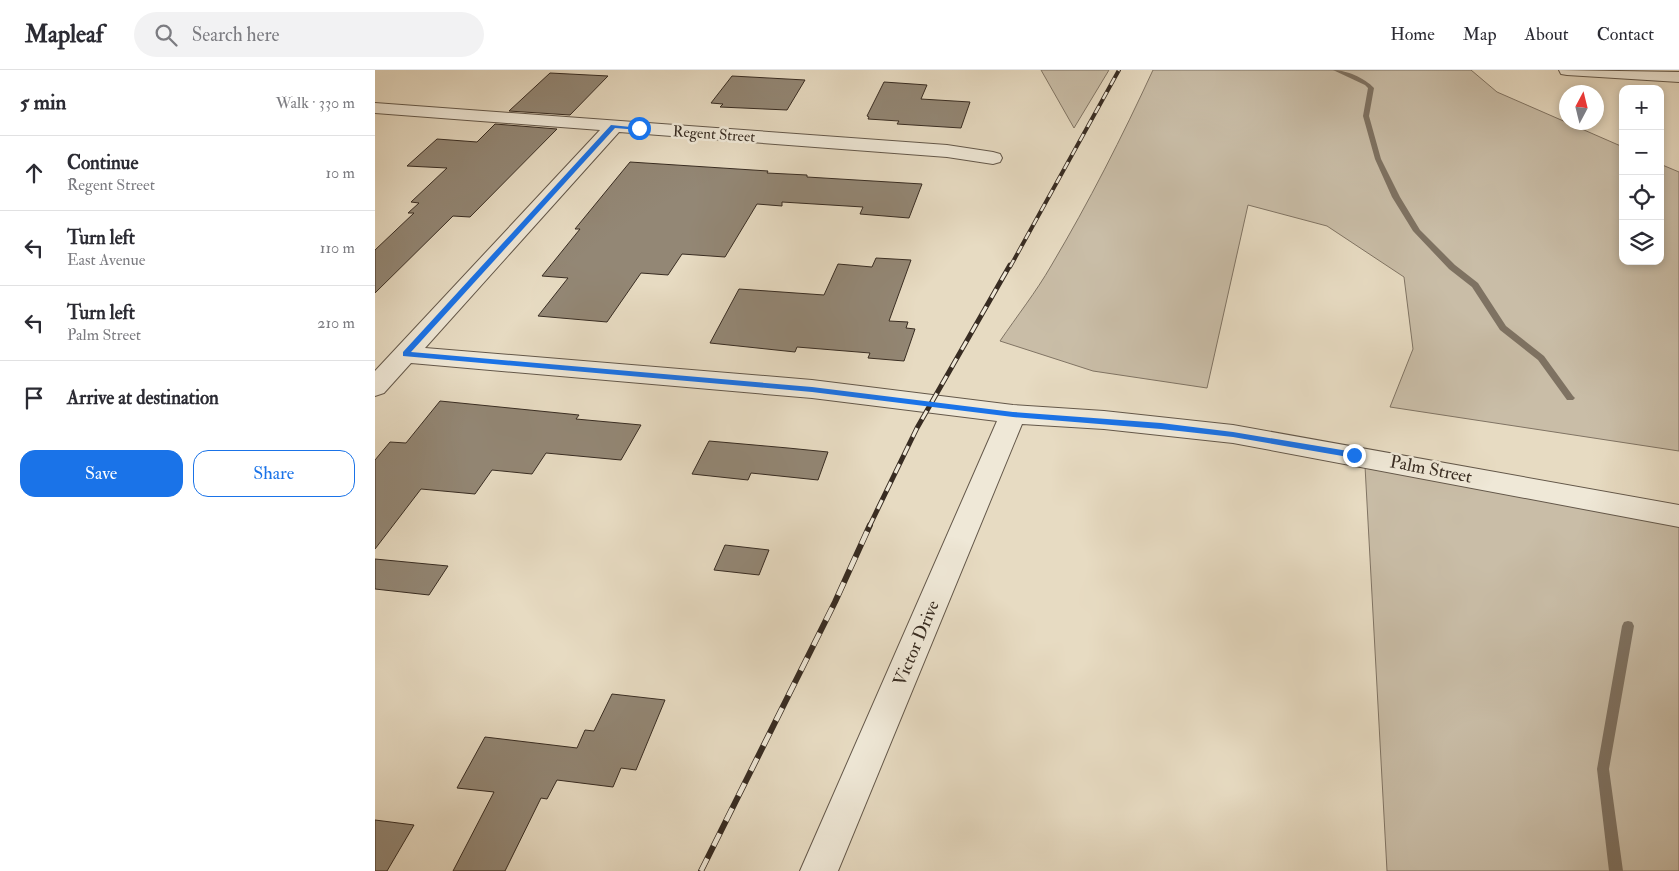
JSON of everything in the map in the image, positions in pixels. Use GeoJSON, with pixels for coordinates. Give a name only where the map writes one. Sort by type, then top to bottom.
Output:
{"type":"FeatureCollection","features":[{"type":"Feature","properties":{"kind":"street"},"geometry":{"type":"LineString","coordinates":[[1567,70],[1679,77]]}},
{"type":"Feature","properties":{"kind":"street","name":"Regent Street"},"geometry":{"type":"LineString","coordinates":[[375,108],[613,127],[947,150],[993,158]]}},
{"type":"Feature","properties":{"kind":"street"},"geometry":{"type":"LineString","coordinates":[[375,387],[613,127]]}},
{"type":"Feature","properties":{"kind":"street","name":"Palm Street"},"geometry":{"type":"LineString","coordinates":[[405,354],[812,389],[1013,414],[1105,420],[1233,434],[1679,516]]}},
{"type":"Feature","properties":{"kind":"street","name":"Victor Drive"},"geometry":{"type":"LineString","coordinates":[[819,871],[1013,414]]}},
{"type":"Feature","properties":{"kind":"shaded area"},"geometry":{"type":"Polygon","coordinates":[[[1041,70],[1109,70],[1074,128],[1041,70]]]}},
{"type":"Feature","properties":{"kind":"shaded area"},"geometry":{"type":"Polygon","coordinates":[[[1153,70],[1471,70],[1497,92],[1559,119],[1559,130],[1584,130],[1619,145],[1619,265],[1664,265],[1664,166],[1679,172],[1679,451],[1390,407],[1413,349],[1404,277],[1327,226],[1248,205],[1207,388],[1093,371],[1000,341],[1039,285],[1065,242],[1105,169],[1153,70]]]}},
{"type":"Feature","properties":{"kind":"shaded area"},"geometry":{"type":"Polygon","coordinates":[[[1365,466],[1679,526],[1679,871],[1387,871],[1365,466]]]}},
{"type":"Feature","properties":{"kind":"building"},"geometry":{"type":"Polygon","coordinates":[[[550,73],[608,76],[570,115],[509,111],[550,73]]]}},
{"type":"Feature","properties":{"kind":"building"},"geometry":{"type":"Polygon","coordinates":[[[732,76],[805,80],[787,110],[720,107],[723,104],[711,103],[732,76]]]}},
{"type":"Feature","properties":{"kind":"building"},"geometry":{"type":"Polygon","coordinates":[[[884,82],[927,85],[921,99],[970,102],[961,128],[897,124],[899,121],[868,119],[869,117],[867,116],[884,82]]]}},
{"type":"Feature","properties":{"kind":"building"},"geometry":{"type":"Polygon","coordinates":[[[495,124],[557,129],[470,217],[453,216],[375,293],[375,250],[414,213],[408,213],[419,203],[411,202],[447,168],[407,166],[437,139],[477,142],[495,124]]]}},
{"type":"Feature","properties":{"kind":"building"},"geometry":{"type":"Polygon","coordinates":[[[630,162],[768,171],[767,173],[807,175],[807,177],[922,184],[909,218],[860,214],[863,207],[782,202],[782,206],[757,204],[725,257],[682,254],[668,275],[641,273],[607,322],[538,316],[568,278],[542,276],[580,229],[575,229],[630,162]]]}},
{"type":"Feature","properties":{"kind":"building"},"geometry":{"type":"Polygon","coordinates":[[[876,258],[911,260],[889,321],[908,322],[906,328],[915,329],[904,361],[868,358],[870,353],[797,347],[795,352],[710,343],[739,289],[824,295],[838,264],[872,267],[876,258]]]}},
{"type":"Feature","properties":{"kind":"building"},"geometry":{"type":"Polygon","coordinates":[[[440,401],[579,415],[576,419],[641,425],[621,460],[546,453],[532,474],[492,470],[475,494],[421,489],[375,549],[375,460],[390,442],[406,443],[440,401]]]}},
{"type":"Feature","properties":{"kind":"building"},"geometry":{"type":"Polygon","coordinates":[[[709,441],[828,452],[818,480],[751,473],[748,480],[692,474],[709,441]]]}},
{"type":"Feature","properties":{"kind":"building"},"geometry":{"type":"Polygon","coordinates":[[[725,545],[769,550],[759,575],[714,570],[725,545]]]}},
{"type":"Feature","properties":{"kind":"building"},"geometry":{"type":"Polygon","coordinates":[[[375,559],[448,566],[429,595],[375,589],[375,559]]]}},
{"type":"Feature","properties":{"kind":"building"},"geometry":{"type":"Polygon","coordinates":[[[612,694],[665,700],[636,770],[621,768],[613,787],[557,780],[547,799],[541,798],[505,871],[453,871],[494,792],[457,788],[485,737],[577,748],[585,730],[594,731],[612,694]]]}},
{"type":"Feature","properties":{"kind":"building"},"geometry":{"type":"Polygon","coordinates":[[[375,820],[414,825],[387,871],[375,871],[375,820]]]}},
{"type":"Feature","properties":{"kind":"waterway"},"geometry":{"type":"LineString","coordinates":[[1336,70],[1367,84],[1371,88],[1366,116],[1378,159],[1396,197],[1417,231],[1452,267],[1475,285],[1503,328],[1541,358],[1570,398]]}},
{"type":"Feature","properties":{"kind":"waterway"},"geometry":{"type":"LineString","coordinates":[[1616,871],[1603,769],[1628,626]]}},
{"type":"Feature","properties":{"kind":"railway"},"geometry":{"type":"LineString","coordinates":[[1010,267],[1119,70]]}},
{"type":"Feature","properties":{"kind":"railway"},"geometry":{"type":"LineString","coordinates":[[869,527],[917,428],[1010,265]]}},
{"type":"Feature","properties":{"kind":"railway"},"geometry":{"type":"LineString","coordinates":[[701,871],[835,602],[870,525]]}},
{"type":"Feature","properties":{"kind":"route"},"geometry":{"type":"LineString","coordinates":[[639,128],[613,127],[405,354],[812,389],[1013,414],[1105,420],[1233,434],[1354,455]]}}]}
